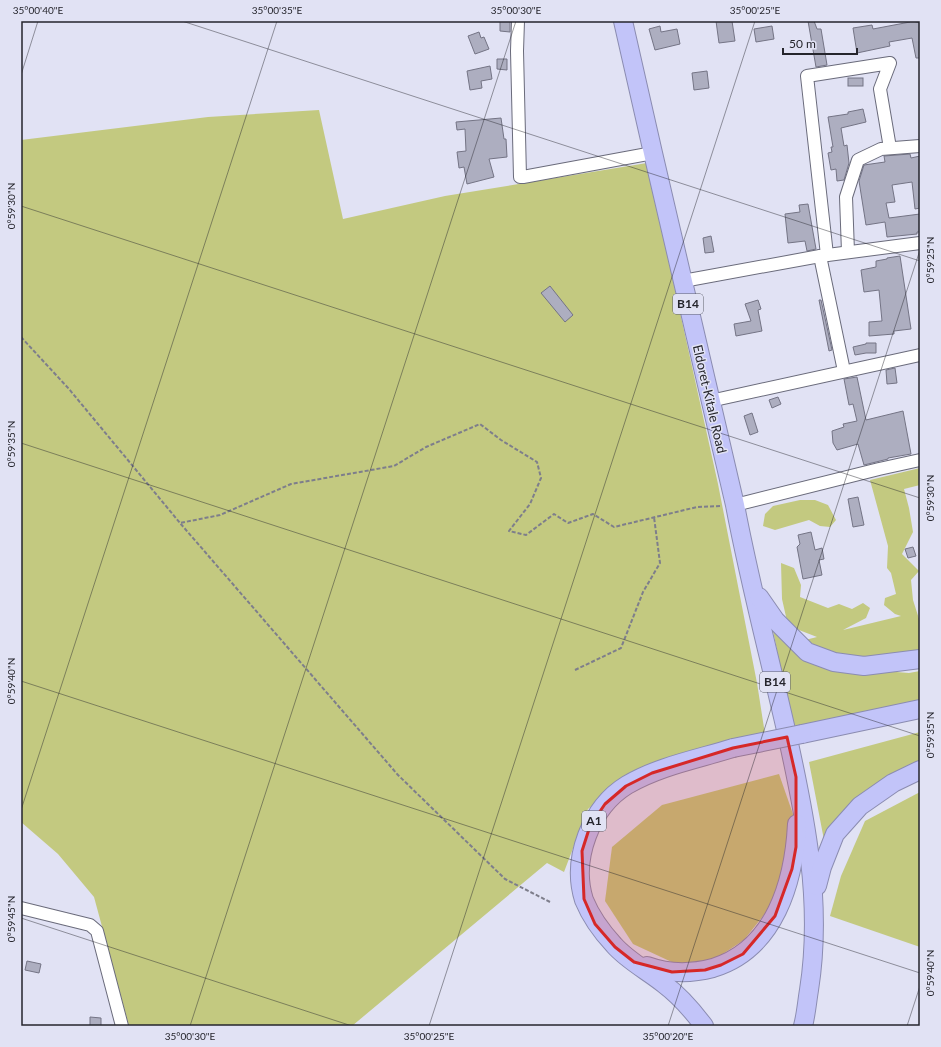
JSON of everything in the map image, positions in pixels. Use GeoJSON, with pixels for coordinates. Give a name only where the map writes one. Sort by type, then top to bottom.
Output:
{"type":"FeatureCollection","features":[{"type":"Feature","properties":{"kind":"highway","name":"Eldoret-Kitale Road"},"geometry":{"type":"LineString","coordinates":[[623,21],[735,505],[744,551],[796,777]]}},
{"type":"Feature","properties":{"kind":"highway"},"geometry":{"type":"LineString","coordinates":[[753,588],[775,620],[807,652],[834,662],[864,666],[920,659]]}},
{"type":"Feature","properties":{"kind":"highway","name":"A1"},"geometry":{"type":"LineString","coordinates":[[704,1026],[690,1008],[664,984],[615,947],[596,924],[584,899],[581,879],[582,851],[590,826],[605,804],[626,786],[652,772],[733,748],[920,709]]}},
{"type":"Feature","properties":{"kind":"highway"},"geometry":{"type":"LineString","coordinates":[[814,902],[822,867],[835,834],[860,806],[893,783],[920,770]]}},
{"type":"Feature","properties":{"kind":"highway"},"geometry":{"type":"LineString","coordinates":[[796,777],[810,854],[814,902],[813,965],[803,1026]]}},
{"type":"Feature","properties":{"kind":"highway","name":"A1"},"geometry":{"type":"LineString","coordinates":[[634,962],[658,970],[672,972],[705,970],[721,965],[743,954],[763,933],[775,916],[784,896],[792,869],[796,847],[798,814],[796,777]]}},
{"type":"Feature","properties":{"kind":"street"},"geometry":{"type":"LineString","coordinates":[[518,21],[517,50],[520,176],[523,177],[653,153]]}},
{"type":"Feature","properties":{"kind":"street"},"geometry":{"type":"LineString","coordinates":[[844,371],[823,256],[807,76],[890,62],[880,89],[890,148]]}},
{"type":"Feature","properties":{"kind":"street"},"geometry":{"type":"LineString","coordinates":[[848,252],[846,197],[858,160],[881,149],[920,146]]}},
{"type":"Feature","properties":{"kind":"street"},"geometry":{"type":"LineString","coordinates":[[683,281],[823,256],[920,243]]}},
{"type":"Feature","properties":{"kind":"street"},"geometry":{"type":"LineString","coordinates":[[710,401],[920,355]]}},
{"type":"Feature","properties":{"kind":"street"},"geometry":{"type":"LineString","coordinates":[[735,505],[920,460]]}},
{"type":"Feature","properties":{"kind":"street"},"geometry":{"type":"LineString","coordinates":[[21,908],[90,925],[97,931],[122,1026]]}},
{"type":"Feature","properties":{"kind":"path"},"geometry":{"type":"LineString","coordinates":[[21,337],[69,389],[180,523],[398,775],[505,879],[550,902]]}},
{"type":"Feature","properties":{"kind":"path"},"geometry":{"type":"LineString","coordinates":[[180,523],[220,515],[291,484],[394,466],[426,447],[480,424],[501,440],[537,462],[541,478],[530,504],[509,531],[526,535],[554,514],[568,523],[593,514],[614,528],[697,507],[735,505]]}},
{"type":"Feature","properties":{"kind":"path"},"geometry":{"type":"LineString","coordinates":[[574,670],[621,648],[643,592],[660,562],[654,517]]}},
{"type":"Feature","properties":{"kind":"highlighted area"},"geometry":{"type":"Polygon","coordinates":[[[787,737],[796,777],[796,847],[792,869],[775,916],[743,954],[721,965],[705,970],[672,972],[634,962],[615,947],[595,924],[584,899],[582,851],[590,826],[605,804],[626,786],[652,773],[733,748],[787,737]]]}},
{"type":"Feature","properties":{"kind":"green space"},"geometry":{"type":"Polygon","coordinates":[[[319,110],[343,219],[445,196],[647,163],[718,484],[757,683],[765,734],[633,772],[588,809],[564,872],[547,863],[352,1026],[129,1026],[94,897],[58,854],[21,822],[21,140],[208,117],[319,110]]]}},
{"type":"Feature","properties":{"kind":"green space"},"geometry":{"type":"Polygon","coordinates":[[[920,468],[920,485],[904,489],[913,532],[902,554],[919,571],[911,580],[913,600],[920,622],[920,651],[874,658],[840,657],[805,640],[817,637],[799,630],[787,621],[782,599],[781,563],[794,568],[801,585],[800,597],[828,608],[839,604],[852,609],[863,603],[870,608],[866,618],[843,630],[901,616],[895,614],[884,605],[885,598],[896,594],[891,573],[887,568],[888,546],[870,480],[920,468]]]}},
{"type":"Feature","properties":{"kind":"green space"},"geometry":{"type":"Polygon","coordinates":[[[800,500],[815,500],[828,505],[836,520],[830,527],[820,526],[809,520],[775,530],[763,526],[765,514],[773,506],[800,500]]]}},
{"type":"Feature","properties":{"kind":"green space"},"geometry":{"type":"Polygon","coordinates":[[[773,631],[819,666],[909,673],[920,671],[920,703],[793,727],[773,631]]]}},
{"type":"Feature","properties":{"kind":"green space"},"geometry":{"type":"Polygon","coordinates":[[[920,732],[920,765],[866,790],[824,840],[809,762],[920,732]]]}},
{"type":"Feature","properties":{"kind":"green space"},"geometry":{"type":"Polygon","coordinates":[[[779,774],[794,817],[785,873],[771,906],[744,940],[715,959],[676,964],[633,944],[605,901],[612,847],[662,805],[779,774]]]}},
{"type":"Feature","properties":{"kind":"green space"},"geometry":{"type":"Polygon","coordinates":[[[920,792],[920,947],[830,916],[841,876],[865,821],[920,792]]]}},
{"type":"Feature","properties":{"kind":"building"},"geometry":{"type":"Polygon","coordinates":[[[500,21],[510,21],[510,32],[500,31],[500,21]]]}},
{"type":"Feature","properties":{"kind":"building"},"geometry":{"type":"Polygon","coordinates":[[[716,21],[732,21],[735,41],[719,43],[716,21]]]}},
{"type":"Feature","properties":{"kind":"building"},"geometry":{"type":"Polygon","coordinates":[[[808,21],[814,21],[817,29],[821,29],[827,65],[816,67],[808,21]]]}},
{"type":"Feature","properties":{"kind":"building"},"geometry":{"type":"Polygon","coordinates":[[[910,21],[920,21],[920,58],[916,58],[912,38],[889,42],[890,46],[857,53],[853,28],[872,25],[873,29],[910,21]]]}},
{"type":"Feature","properties":{"kind":"building"},"geometry":{"type":"Polygon","coordinates":[[[660,26],[661,32],[677,29],[680,44],[655,50],[649,29],[660,26]]]}},
{"type":"Feature","properties":{"kind":"building"},"geometry":{"type":"Polygon","coordinates":[[[772,26],[774,39],[756,42],[754,29],[772,26]]]}},
{"type":"Feature","properties":{"kind":"building"},"geometry":{"type":"Polygon","coordinates":[[[479,32],[481,38],[484,37],[489,49],[475,54],[468,36],[479,32]]]}},
{"type":"Feature","properties":{"kind":"building"},"geometry":{"type":"Polygon","coordinates":[[[497,59],[507,59],[507,70],[497,69],[497,59]]]}},
{"type":"Feature","properties":{"kind":"building"},"geometry":{"type":"Polygon","coordinates":[[[490,66],[492,79],[481,81],[482,88],[470,90],[467,71],[490,66]]]}},
{"type":"Feature","properties":{"kind":"building"},"geometry":{"type":"Polygon","coordinates":[[[707,71],[709,88],[694,90],[692,73],[707,71]]]}},
{"type":"Feature","properties":{"kind":"building"},"geometry":{"type":"Polygon","coordinates":[[[848,78],[863,78],[863,86],[848,86],[848,78]]]}},
{"type":"Feature","properties":{"kind":"building"},"geometry":{"type":"Polygon","coordinates":[[[863,109],[866,122],[841,128],[844,146],[847,145],[849,163],[844,180],[837,181],[836,169],[831,170],[828,153],[832,152],[831,147],[833,147],[828,117],[848,114],[848,112],[863,109]]]}},
{"type":"Feature","properties":{"kind":"building"},"geometry":{"type":"Polygon","coordinates":[[[501,118],[504,139],[506,139],[507,157],[489,159],[494,177],[467,184],[464,167],[459,168],[457,152],[466,151],[465,129],[457,130],[456,122],[501,118]]]}},
{"type":"Feature","properties":{"kind":"building"},"geometry":{"type":"Polygon","coordinates":[[[910,154],[911,158],[920,156],[920,208],[915,209],[912,182],[892,185],[895,202],[886,203],[889,218],[920,214],[920,232],[917,232],[917,234],[887,237],[885,222],[866,225],[859,181],[864,165],[885,162],[884,156],[910,154]]]}},
{"type":"Feature","properties":{"kind":"building"},"geometry":{"type":"Polygon","coordinates":[[[808,204],[816,249],[807,251],[805,241],[788,243],[785,214],[800,212],[799,205],[808,204]]]}},
{"type":"Feature","properties":{"kind":"building"},"geometry":{"type":"Polygon","coordinates":[[[711,236],[714,252],[705,253],[703,238],[711,236]]]}},
{"type":"Feature","properties":{"kind":"building"},"geometry":{"type":"Polygon","coordinates":[[[900,256],[911,329],[894,331],[894,334],[869,336],[869,322],[882,321],[879,290],[864,292],[861,270],[876,267],[876,261],[900,256]]]}},
{"type":"Feature","properties":{"kind":"building"},"geometry":{"type":"Polygon","coordinates":[[[550,286],[573,315],[565,322],[541,293],[550,286]]]}},
{"type":"Feature","properties":{"kind":"building"},"geometry":{"type":"Polygon","coordinates":[[[758,300],[761,309],[758,310],[762,331],[736,336],[734,324],[751,321],[745,304],[758,300]]]}},
{"type":"Feature","properties":{"kind":"building"},"geometry":{"type":"Polygon","coordinates":[[[819,300],[821,300],[832,350],[829,351],[819,300]]]}},
{"type":"Feature","properties":{"kind":"building"},"geometry":{"type":"Polygon","coordinates":[[[866,343],[876,343],[876,353],[855,355],[853,347],[866,343]]]}},
{"type":"Feature","properties":{"kind":"building"},"geometry":{"type":"Polygon","coordinates":[[[895,368],[897,383],[887,384],[886,370],[895,368]]]}},
{"type":"Feature","properties":{"kind":"building"},"geometry":{"type":"Polygon","coordinates":[[[857,377],[866,420],[903,411],[911,454],[888,458],[864,465],[858,444],[837,450],[833,443],[832,431],[844,427],[843,424],[857,421],[853,404],[849,405],[844,379],[857,377]]]}},
{"type":"Feature","properties":{"kind":"building"},"geometry":{"type":"Polygon","coordinates":[[[778,397],[781,404],[772,408],[769,400],[778,397]]]}},
{"type":"Feature","properties":{"kind":"building"},"geometry":{"type":"Polygon","coordinates":[[[752,413],[758,432],[750,435],[744,416],[752,413]]]}},
{"type":"Feature","properties":{"kind":"building"},"geometry":{"type":"Polygon","coordinates":[[[858,497],[864,525],[853,527],[848,499],[858,497]]]}},
{"type":"Feature","properties":{"kind":"building"},"geometry":{"type":"Polygon","coordinates":[[[811,532],[815,550],[822,548],[824,559],[819,560],[822,575],[803,579],[797,547],[800,544],[798,535],[811,532]]]}},
{"type":"Feature","properties":{"kind":"building"},"geometry":{"type":"Polygon","coordinates":[[[913,547],[916,556],[908,558],[905,549],[913,547]]]}},
{"type":"Feature","properties":{"kind":"building"},"geometry":{"type":"Polygon","coordinates":[[[27,961],[41,964],[39,973],[25,970],[27,961]]]}},
{"type":"Feature","properties":{"kind":"building"},"geometry":{"type":"Polygon","coordinates":[[[90,1017],[101,1018],[101,1026],[90,1026],[90,1017]]]}}]}
